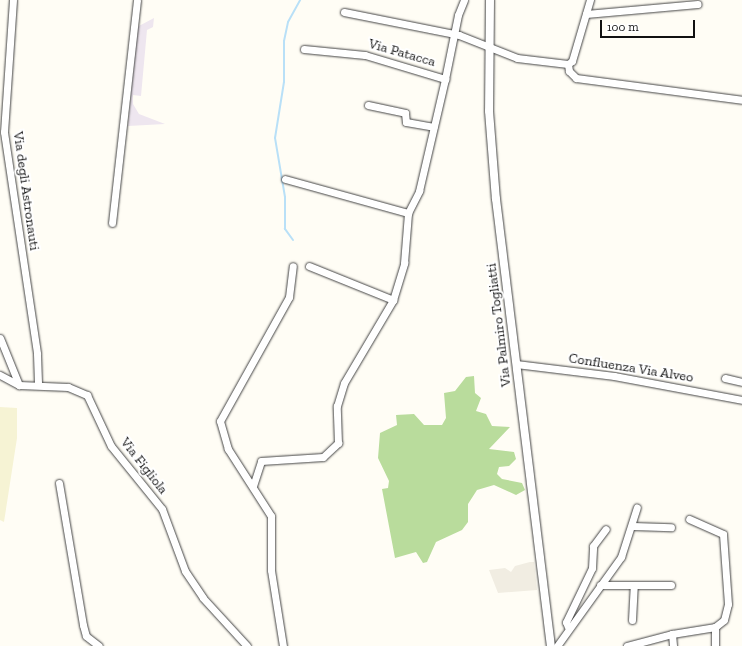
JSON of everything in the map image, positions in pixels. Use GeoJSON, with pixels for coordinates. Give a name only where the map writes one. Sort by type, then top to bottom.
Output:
{"type":"FeatureCollection","features":[{"type":"Feature","properties":{"kind":"street","name":"Via degli Astronauti"},"geometry":{"type":"LineString","coordinates":[[13,0],[4,132],[37,354],[38,385]]}},
{"type":"Feature","properties":{"kind":"street"},"geometry":{"type":"LineString","coordinates":[[112,223],[137,0]]}},
{"type":"Feature","properties":{"kind":"street","name":"Via Patacca"},"geometry":{"type":"LineString","coordinates":[[304,49],[365,55],[445,79],[464,0]]}},
{"type":"Feature","properties":{"kind":"street","name":"Via Palmiro Togliatti"},"geometry":{"type":"LineString","coordinates":[[490,0],[489,111],[496,199],[551,646]]}},
{"type":"Feature","properties":{"kind":"street"},"geometry":{"type":"LineString","coordinates":[[590,0],[572,61],[568,64],[569,71],[576,78],[742,100]]}},
{"type":"Feature","properties":{"kind":"street"},"geometry":{"type":"LineString","coordinates":[[586,14],[698,4]]}},
{"type":"Feature","properties":{"kind":"street","name":"Via Patacca"},"geometry":{"type":"LineString","coordinates":[[344,12],[455,33],[517,58],[568,64]]}},
{"type":"Feature","properties":{"kind":"street"},"geometry":{"type":"LineString","coordinates":[[253,486],[261,461],[303,461],[323,457],[333,450],[338,443],[337,406],[344,383],[393,300],[404,263],[408,213],[419,191],[445,79]]}},
{"type":"Feature","properties":{"kind":"street"},"geometry":{"type":"LineString","coordinates":[[368,105],[405,113],[406,122],[434,127]]}},
{"type":"Feature","properties":{"kind":"street"},"geometry":{"type":"LineString","coordinates":[[285,179],[408,213]]}},
{"type":"Feature","properties":{"kind":"street"},"geometry":{"type":"LineString","coordinates":[[283,646],[272,570],[274,528],[253,486],[222,436],[220,416],[289,296],[293,266]]}},
{"type":"Feature","properties":{"kind":"street"},"geometry":{"type":"LineString","coordinates":[[309,266],[393,300]]}},
{"type":"Feature","properties":{"kind":"street"},"geometry":{"type":"LineString","coordinates":[[0,338],[19,385]]}},
{"type":"Feature","properties":{"kind":"street","name":"Confluenza Via Alveo"},"geometry":{"type":"LineString","coordinates":[[516,364],[614,376],[742,400]]}},
{"type":"Feature","properties":{"kind":"street","name":"Via Figliola"},"geometry":{"type":"LineString","coordinates":[[0,375],[19,385],[68,387],[87,395],[111,446],[162,509],[185,570],[203,598],[247,646]]}},
{"type":"Feature","properties":{"kind":"street"},"geometry":{"type":"LineString","coordinates":[[725,378],[742,382]]}},
{"type":"Feature","properties":{"kind":"street"},"geometry":{"type":"LineString","coordinates":[[59,483],[86,636],[100,646]]}},
{"type":"Feature","properties":{"kind":"street"},"geometry":{"type":"LineString","coordinates":[[557,646],[568,628],[576,622],[600,585],[621,557],[633,526],[637,507]]}},
{"type":"Feature","properties":{"kind":"street"},"geometry":{"type":"LineString","coordinates":[[628,646],[672,634],[715,627],[724,620],[728,604],[723,534],[689,519]]}},
{"type":"Feature","properties":{"kind":"street"},"geometry":{"type":"LineString","coordinates":[[633,526],[671,527]]}},
{"type":"Feature","properties":{"kind":"street"},"geometry":{"type":"LineString","coordinates":[[568,628],[566,622],[592,568],[593,546],[606,529]]}},
{"type":"Feature","properties":{"kind":"street"},"geometry":{"type":"LineString","coordinates":[[600,585],[671,585]]}},
{"type":"Feature","properties":{"kind":"street"},"geometry":{"type":"LineString","coordinates":[[632,620],[634,586]]}},
{"type":"Feature","properties":{"kind":"street"},"geometry":{"type":"LineString","coordinates":[[715,627],[715,646]]}},
{"type":"Feature","properties":{"kind":"street"},"geometry":{"type":"LineString","coordinates":[[672,634],[673,646]]}},
{"type":"Feature","properties":{"kind":"shaded area"},"geometry":{"type":"Polygon","coordinates":[[[154,18],[153,27],[147,30],[141,96],[133,95],[133,104],[139,114],[165,124],[128,126],[137,27],[154,18]]]}},
{"type":"Feature","properties":{"kind":"shaded area"},"geometry":{"type":"Polygon","coordinates":[[[0,407],[17,408],[17,438],[4,522],[0,520],[0,407]]]}},
{"type":"Feature","properties":{"kind":"shaded area"},"geometry":{"type":"Polygon","coordinates":[[[534,562],[537,590],[498,593],[489,570],[505,568],[511,572],[515,566],[534,562]]]}},
{"type":"Feature","properties":{"kind":"green space"},"geometry":{"type":"Polygon","coordinates":[[[474,376],[475,393],[481,398],[476,411],[486,414],[492,426],[510,427],[489,449],[514,452],[516,459],[509,466],[499,467],[497,474],[502,479],[522,483],[525,490],[516,495],[494,485],[477,490],[468,504],[468,522],[462,530],[436,542],[427,562],[423,563],[416,552],[395,558],[382,489],[388,488],[389,481],[378,458],[380,433],[397,425],[396,415],[414,414],[424,425],[442,425],[446,418],[444,393],[455,391],[466,377],[474,376]]]}},
{"type":"Feature","properties":{"kind":"waterway"},"geometry":{"type":"LineString","coordinates":[[293,240],[285,229],[285,197],[275,138],[284,82],[284,41],[288,22],[300,0]]}}]}
